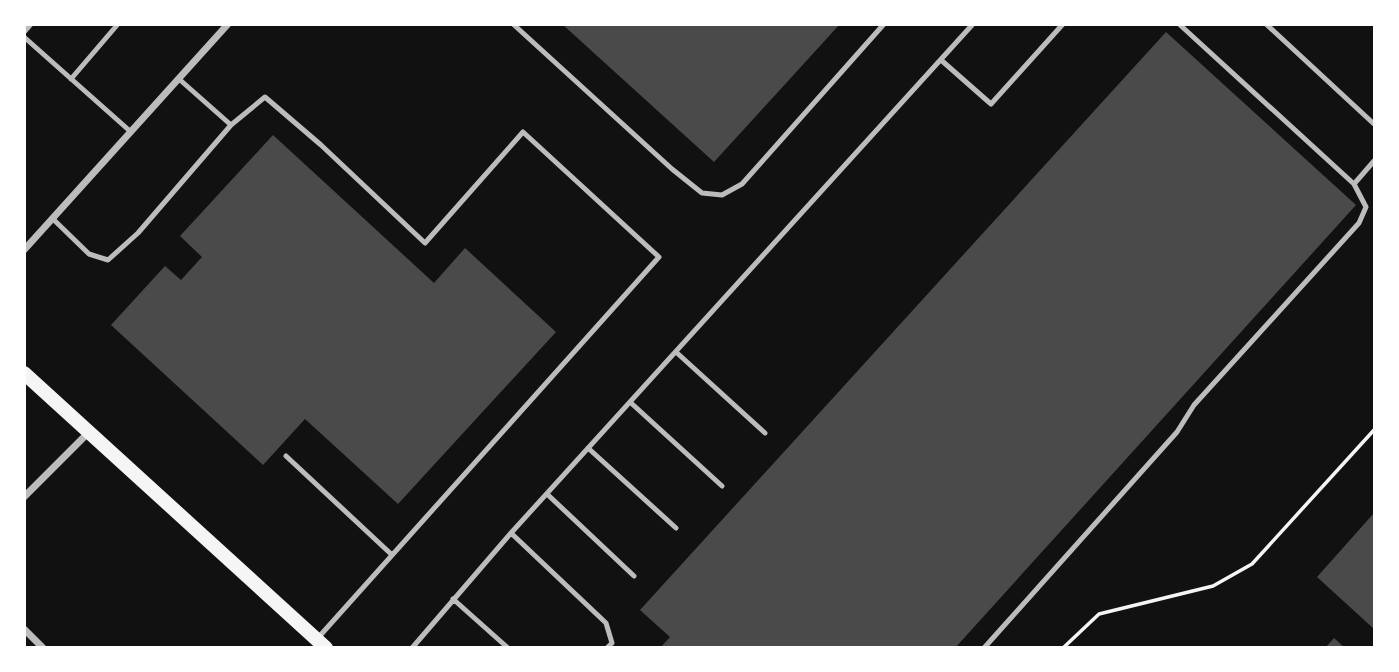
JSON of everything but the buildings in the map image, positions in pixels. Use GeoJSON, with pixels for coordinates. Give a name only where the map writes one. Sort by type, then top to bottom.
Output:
{"type":"FeatureCollection","features":[{"type":"Feature","properties":{"kind":"main road"},"geometry":{"type":"LineString","coordinates":[[24,373],[322,643]]}},
{"type":"Feature","properties":{"kind":"street"},"geometry":{"type":"LineString","coordinates":[[24,250],[228,24]]}},
{"type":"Feature","properties":{"kind":"street"},"geometry":{"type":"LineString","coordinates":[[24,497],[90,431]]}},
{"type":"Feature","properties":{"kind":"street"},"geometry":{"type":"LineString","coordinates":[[24,629],[43,648]]}},
{"type":"Feature","properties":{"kind":"lane"},"geometry":{"type":"LineString","coordinates":[[31,24],[24,34],[131,132]]}},
{"type":"Feature","properties":{"kind":"lane"},"geometry":{"type":"LineString","coordinates":[[71,79],[118,24]]}},
{"type":"Feature","properties":{"kind":"lane"},"geometry":{"type":"LineString","coordinates":[[513,24],[672,169],[702,193],[722,195],[742,184],[884,24]]}},
{"type":"Feature","properties":{"kind":"lane"},"geometry":{"type":"LineString","coordinates":[[412,648],[511,533],[974,24]]}},
{"type":"Feature","properties":{"kind":"lane"},"geometry":{"type":"LineString","coordinates":[[941,60],[991,104],[1063,24]]}},
{"type":"Feature","properties":{"kind":"lane"},"geometry":{"type":"LineString","coordinates":[[984,648],[1177,432],[1194,405],[1359,223],[1366,207],[1354,184],[1179,24]]}},
{"type":"Feature","properties":{"kind":"lane"},"geometry":{"type":"LineString","coordinates":[[1266,24],[1374,124]]}},
{"type":"Feature","properties":{"kind":"lane"},"geometry":{"type":"LineString","coordinates":[[179,79],[231,125]]}},
{"type":"Feature","properties":{"kind":"lane"},"geometry":{"type":"LineString","coordinates":[[52,219],[89,254],[108,260],[138,233],[231,125],[265,97],[425,243],[523,132],[659,257],[391,554],[322,643]]}},
{"type":"Feature","properties":{"kind":"lane"},"geometry":{"type":"LineString","coordinates":[[1354,184],[1374,161]]}},
{"type":"Feature","properties":{"kind":"lane"},"geometry":{"type":"LineString","coordinates":[[676,352],[765,433]]}},
{"type":"Feature","properties":{"kind":"lane"},"geometry":{"type":"LineString","coordinates":[[630,402],[722,486]]}},
{"type":"Feature","properties":{"kind":"lane"},"geometry":{"type":"LineString","coordinates":[[588,448],[676,528]]}},
{"type":"Feature","properties":{"kind":"lane"},"geometry":{"type":"LineString","coordinates":[[286,456],[391,554]]}},
{"type":"Feature","properties":{"kind":"lane"},"geometry":{"type":"LineString","coordinates":[[547,494],[634,576]]}},
{"type":"Feature","properties":{"kind":"lane"},"geometry":{"type":"LineString","coordinates":[[511,533],[606,623],[612,643],[607,648]]}},
{"type":"Feature","properties":{"kind":"lane"},"geometry":{"type":"LineString","coordinates":[[453,599],[508,648]]}},
{"type":"Feature","properties":{"kind":"path"},"geometry":{"type":"LineString","coordinates":[[1063,648],[1099,614],[1213,586],[1252,564],[1374,430]]}}]}
